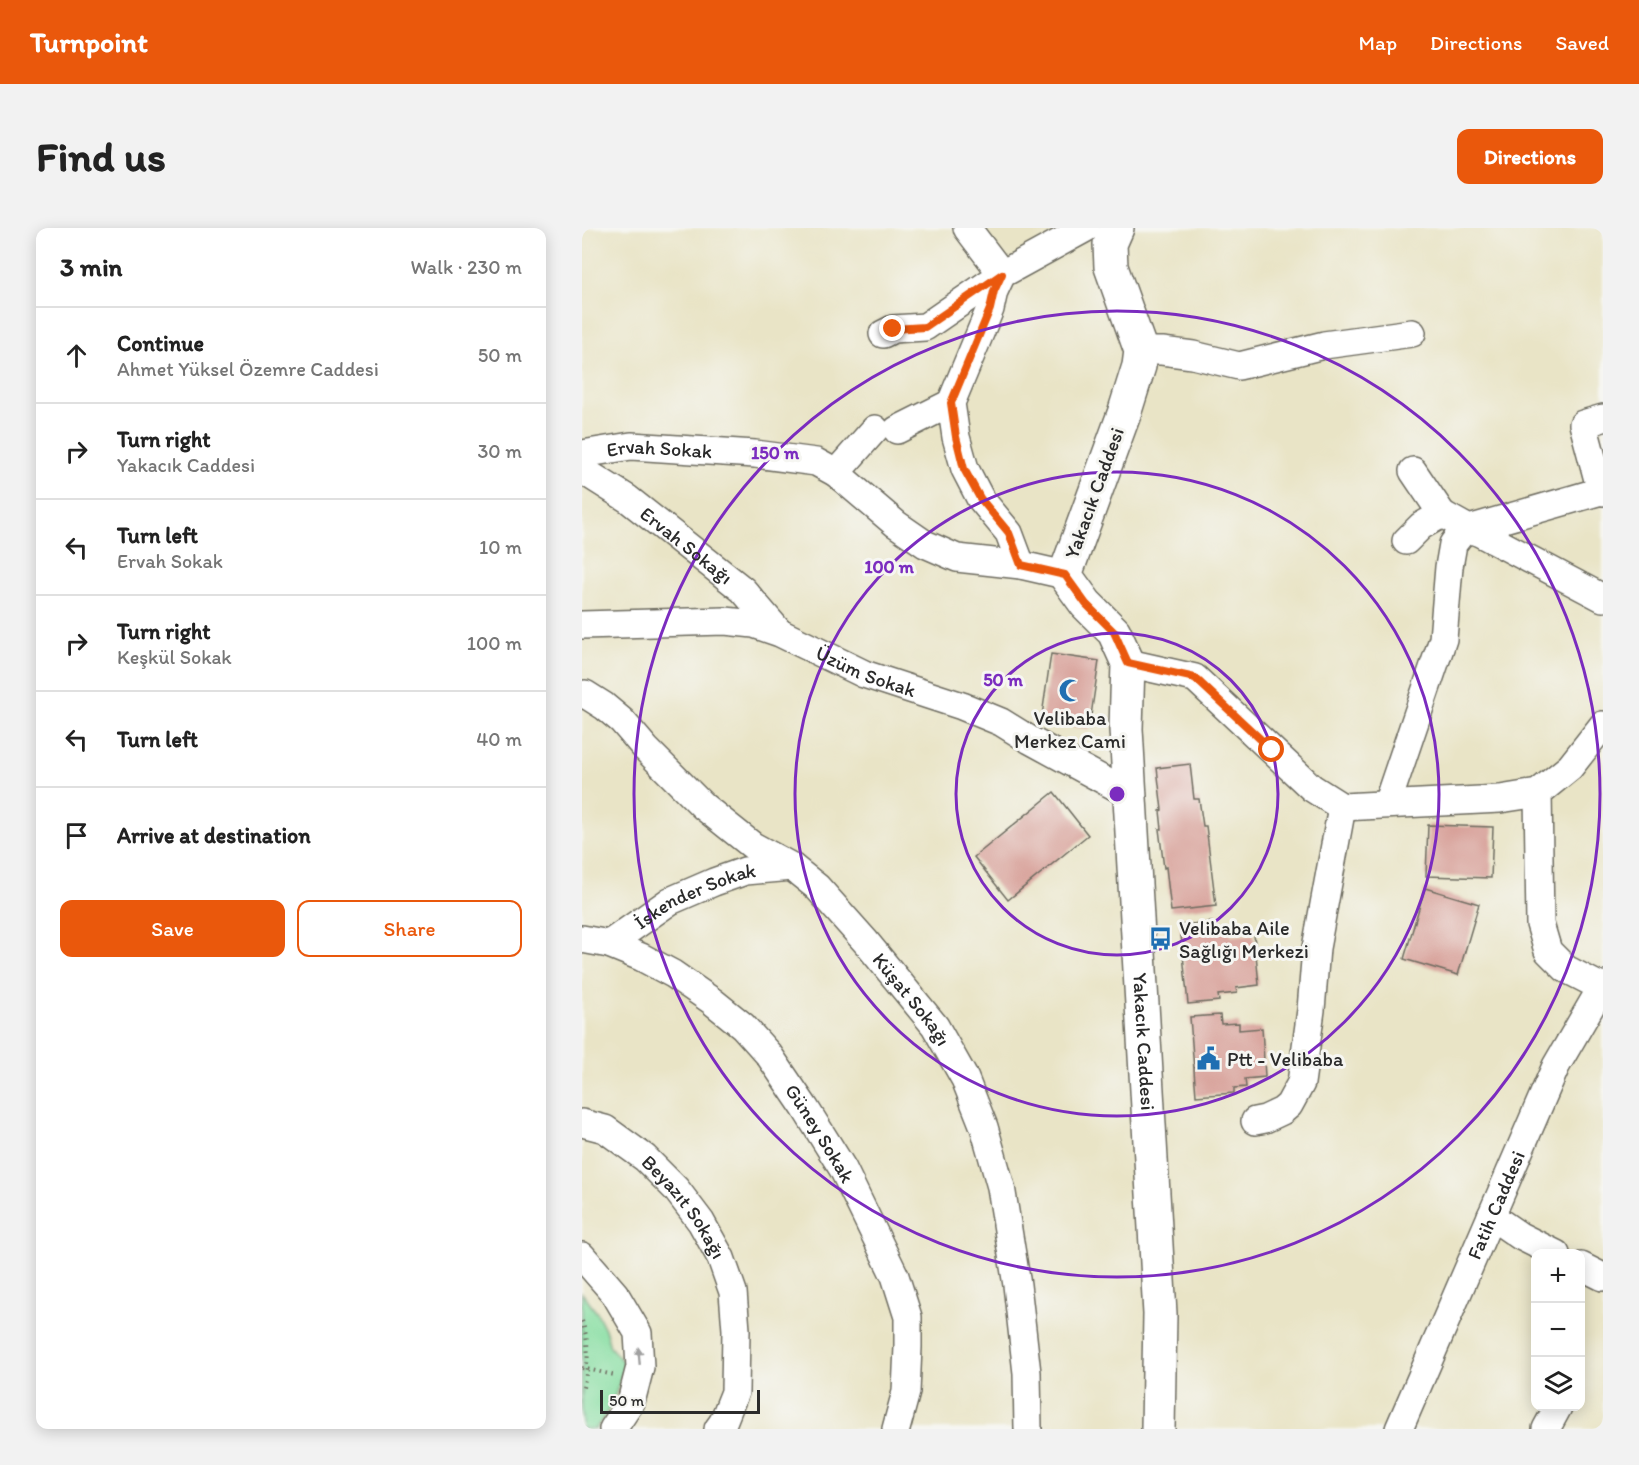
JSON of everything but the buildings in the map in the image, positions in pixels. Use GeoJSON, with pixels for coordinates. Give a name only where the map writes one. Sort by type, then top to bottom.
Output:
{"type":"FeatureCollection","features":[{"type":"Feature","properties":{"kind":"main road"},"geometry":{"type":"LineString","coordinates":[[1117,228],[1110,244],[1111,267],[1141,351]]}},
{"type":"Feature","properties":{"kind":"main road","name":"Yakacık Caddesi"},"geometry":{"type":"LineString","coordinates":[[1141,351],[1139,366],[1124,414],[1065,575],[1086,604],[1114,632],[1128,663],[1126,729],[1160,1314],[1158,1429]]}},
{"type":"Feature","properties":{"kind":"street"},"geometry":{"type":"LineString","coordinates":[[967,228],[1002,274]]}},
{"type":"Feature","properties":{"kind":"street"},"geometry":{"type":"LineString","coordinates":[[883,334],[893,329],[925,327],[1002,274],[1086,228]]}},
{"type":"Feature","properties":{"kind":"street"},"geometry":{"type":"LineString","coordinates":[[1002,274],[951,403],[964,469],[980,498],[1009,533],[1021,565]]}},
{"type":"Feature","properties":{"kind":"street"},"geometry":{"type":"LineString","coordinates":[[1141,351],[1193,355],[1239,366],[1324,345],[1412,333]]}},
{"type":"Feature","properties":{"kind":"street"},"geometry":{"type":"LineString","coordinates":[[836,473],[886,430],[951,403]]}},
{"type":"Feature","properties":{"kind":"street"},"geometry":{"type":"LineString","coordinates":[[1387,804],[1443,639],[1449,567],[1454,544],[1460,535],[1469,529],[1602,491],[1593,421]]}},
{"type":"Feature","properties":{"kind":"street","name":"Ervah Sokak"},"geometry":{"type":"LineString","coordinates":[[583,457],[631,446],[755,454],[816,462],[836,473],[896,524],[925,544],[957,558],[1021,565],[1065,575]]}},
{"type":"Feature","properties":{"kind":"street","name":"Ervah Sokağı"},"geometry":{"type":"LineString","coordinates":[[583,457],[628,499],[743,590],[780,633]]}},
{"type":"Feature","properties":{"kind":"street"},"geometry":{"type":"LineString","coordinates":[[1413,471],[1442,514],[1603,598]]}},
{"type":"Feature","properties":{"kind":"street"},"geometry":{"type":"LineString","coordinates":[[1406,541],[1421,526],[1442,514]]}},
{"type":"Feature","properties":{"kind":"street","name":"Üzüm Sokak"},"geometry":{"type":"LineString","coordinates":[[582,625],[725,621],[754,624],[780,633],[864,674],[962,706],[1001,722],[1021,748],[1131,795]]}},
{"type":"Feature","properties":{"kind":"street"},"geometry":{"type":"LineString","coordinates":[[1128,663],[1195,678],[1312,788],[1342,807],[1500,799],[1538,793],[1570,767],[1603,725]]}},
{"type":"Feature","properties":{"kind":"street","name":"Küşat Sokağı"},"geometry":{"type":"LineString","coordinates":[[583,691],[622,722],[703,806],[753,846],[792,867],[817,888],[866,942],[935,1026],[965,1079],[984,1127],[1001,1187],[1017,1285],[1027,1373],[1028,1429]]}},
{"type":"Feature","properties":{"kind":"street"},"geometry":{"type":"LineString","coordinates":[[1538,793],[1540,924],[1545,942],[1548,951],[1566,969],[1602,986]]}},
{"type":"Feature","properties":{"kind":"street"},"geometry":{"type":"LineString","coordinates":[[1255,1120],[1264,1119],[1282,1111],[1289,1105],[1301,1083],[1311,1010],[1316,948],[1342,807]]}},
{"type":"Feature","properties":{"kind":"street","name":"İskender Sokak"},"geometry":{"type":"LineString","coordinates":[[609,944],[670,901],[714,882],[745,871],[792,867]]}},
{"type":"Feature","properties":{"kind":"street","name":"Güney Sokak"},"geometry":{"type":"LineString","coordinates":[[582,939],[609,944],[641,957],[674,974],[712,1001],[743,1026],[769,1055],[805,1108],[843,1169],[895,1276],[908,1317],[906,1392],[896,1429]]}},
{"type":"Feature","properties":{"kind":"street","name":"Fatih Caddesi"},"geometry":{"type":"LineString","coordinates":[[1399,1429],[1556,1066],[1602,986]]}},
{"type":"Feature","properties":{"kind":"street","name":"Beyazıt Sokağı"},"geometry":{"type":"LineString","coordinates":[[582,1123],[605,1129],[645,1158],[676,1189],[700,1222],[721,1258],[732,1292],[736,1330],[735,1392],[718,1429]]}},
{"type":"Feature","properties":{"kind":"street"},"geometry":{"type":"LineString","coordinates":[[1491,1215],[1521,1236],[1546,1249]]}},
{"type":"Feature","properties":{"kind":"street"},"geometry":{"type":"LineString","coordinates":[[582,1256],[615,1294],[638,1333],[640,1367],[637,1380],[631,1402],[613,1429]]}},
{"type":"Feature","properties":{"kind":"street"},"geometry":{"type":"LineString","coordinates":[[1585,1268],[1603,1277]]}},
{"type":"Feature","properties":{"kind":"street"},"geometry":{"type":"LineString","coordinates":[[1546,1429],[1556,1411]]}},
{"type":"Feature","properties":{"kind":"path"},"geometry":{"type":"LineString","coordinates":[[582,1321],[588,1347],[582,1390]]}},
{"type":"Feature","properties":{"kind":"path"},"geometry":{"type":"LineString","coordinates":[[584,1369],[637,1380]]}},
{"type":"Feature","properties":{"kind":"green space"},"geometry":{"type":"Polygon","coordinates":[[[582,1293],[597,1313],[610,1347],[624,1363],[614,1398],[595,1429],[582,1429],[582,1293]]]}},
{"type":"Feature","properties":{"kind":"place","name":"Velibaba Merkez Cami"},"geometry":{"type":"Point","coordinates":[1070,691]}},
{"type":"Feature","properties":{"kind":"place","name":"Velibaba Aile Sağlığı Merkezi"},"geometry":{"type":"Point","coordinates":[1161,939]}},
{"type":"Feature","properties":{"kind":"place","name":"Ptt - Velibaba"},"geometry":{"type":"Point","coordinates":[1209,1059]}},
{"type":"Feature","properties":{"kind":"route"},"geometry":{"type":"LineString","coordinates":[[893,329],[925,327],[1002,274],[951,403],[964,469],[980,498],[1009,533],[1021,565],[1065,575],[1086,604],[1114,632],[1128,663],[1195,678],[1272,750]]}}]}
